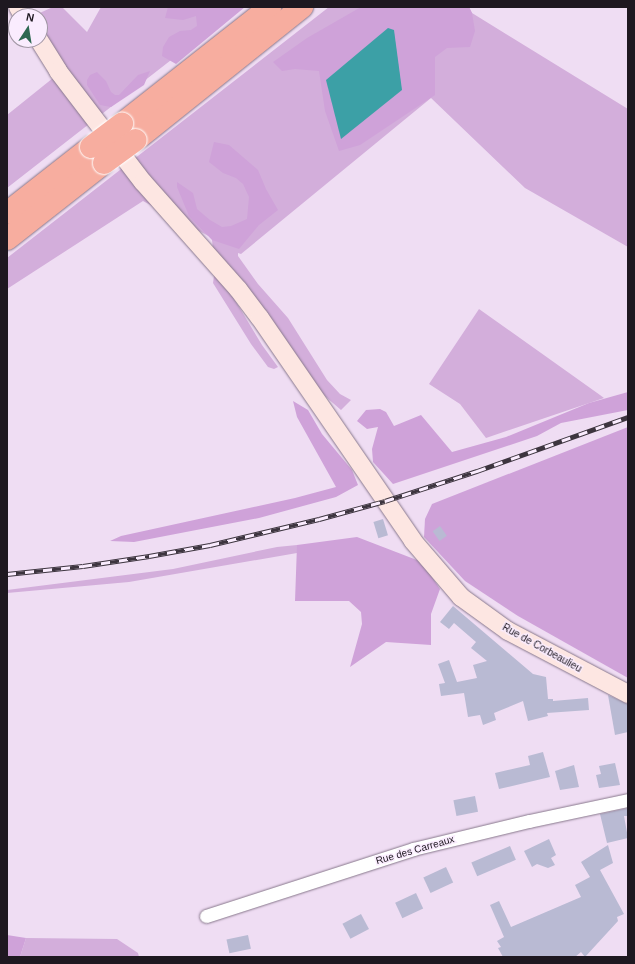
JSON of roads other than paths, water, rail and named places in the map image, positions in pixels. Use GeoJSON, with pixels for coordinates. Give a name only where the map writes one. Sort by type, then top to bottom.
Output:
{"type":"FeatureCollection","features":[{"type":"Feature","properties":{"kind":"highway"},"geometry":{"type":"LineString","coordinates":[[7,239],[98,155],[122,124],[270,7]]}},
{"type":"Feature","properties":{"kind":"highway"},"geometry":{"type":"LineString","coordinates":[[7,213],[98,155],[136,140],[302,7]]}},
{"type":"Feature","properties":{"kind":"street","name":"Rue de Corbeaulieu"},"geometry":{"type":"LineString","coordinates":[[44,48],[58,71],[144,182],[233,284],[260,318],[413,541],[461,596],[508,631],[628,694]]}},
{"type":"Feature","properties":{"kind":"street","name":"Rue des Carreaux"},"geometry":{"type":"LineString","coordinates":[[206,916],[413,849],[529,821],[628,800]]}},
{"type":"Feature","properties":{"kind":"water"},"geometry":{"type":"Polygon","coordinates":[[[388,28],[394,30],[402,90],[341,139],[326,80],[388,28]]]}},
{"type":"Feature","properties":{"kind":"railway"},"geometry":{"type":"LineString","coordinates":[[7,574],[83,566],[149,556],[210,545],[319,519],[385,501],[477,471],[628,417]]}}]}
